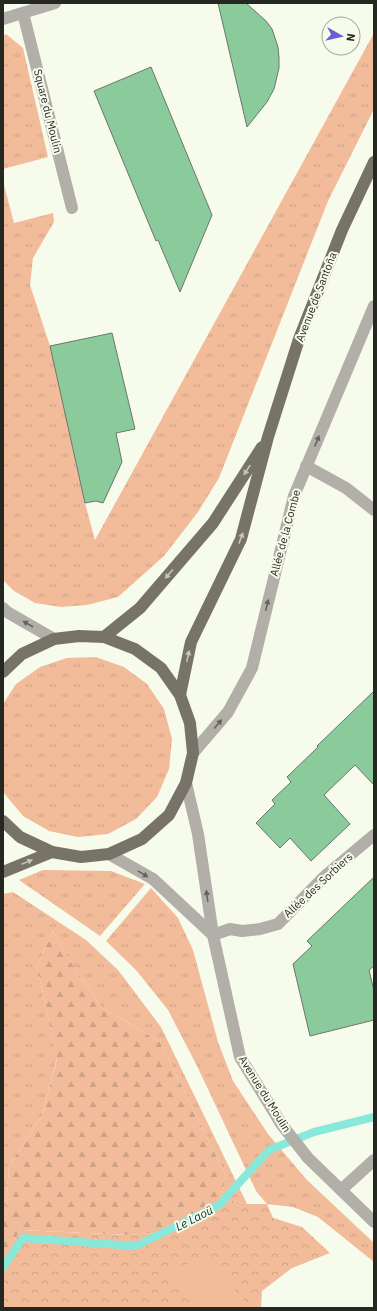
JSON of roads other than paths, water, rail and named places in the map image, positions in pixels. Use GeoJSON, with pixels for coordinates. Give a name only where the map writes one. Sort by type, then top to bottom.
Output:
{"type":"FeatureCollection","features":[{"type":"Feature","properties":{"kind":"main road","name":"Avenue de Santoña"},"geometry":{"type":"LineString","coordinates":[[180,695],[191,642],[241,539],[268,437],[299,339],[342,230],[374,162]]}},
{"type":"Feature","properties":{"kind":"main road","name":"Avenue de Santoña"},"geometry":{"type":"LineString","coordinates":[[104,638],[140,608],[213,523],[268,437]]}},
{"type":"Feature","properties":{"kind":"main road"},"geometry":{"type":"LineString","coordinates":[[3,672],[22,654],[54,639],[79,636],[104,638],[135,649],[161,668],[180,695],[190,723],[193,753],[186,783],[169,815],[142,839],[109,854],[80,857],[52,852],[20,837],[3,821]]}},
{"type":"Feature","properties":{"kind":"main road"},"geometry":{"type":"LineString","coordinates":[[3,872],[52,852]]}},
{"type":"Feature","properties":{"kind":"street"},"geometry":{"type":"LineString","coordinates":[[3,18],[55,3]]}},
{"type":"Feature","properties":{"kind":"street","name":"Square du Moulin"},"geometry":{"type":"LineString","coordinates":[[23,13],[72,208]]}},
{"type":"Feature","properties":{"kind":"street","name":"Allée de la Combe"},"geometry":{"type":"LineString","coordinates":[[193,753],[228,712],[252,668],[294,496],[374,306]]}},
{"type":"Feature","properties":{"kind":"street"},"geometry":{"type":"LineString","coordinates":[[306,466],[346,488],[374,510]]}},
{"type":"Feature","properties":{"kind":"street"},"geometry":{"type":"LineString","coordinates":[[3,608],[7,612],[54,639]]}},
{"type":"Feature","properties":{"kind":"street","name":"Avenue du Moulin"},"geometry":{"type":"LineString","coordinates":[[186,783],[198,834],[213,935],[240,1057],[282,1126],[308,1158],[374,1222]]}},
{"type":"Feature","properties":{"kind":"street","name":"Allée des Sorbiers"},"geometry":{"type":"LineString","coordinates":[[213,935],[230,929],[248,931],[278,924],[325,876],[374,835]]}},
{"type":"Feature","properties":{"kind":"street"},"geometry":{"type":"LineString","coordinates":[[109,854],[153,879],[213,935]]}},
{"type":"Feature","properties":{"kind":"street"},"geometry":{"type":"LineString","coordinates":[[341,1190],[374,1160]]}},
{"type":"Feature","properties":{"kind":"waterway","name":"Le Laoü"},"geometry":{"type":"LineString","coordinates":[[3,1267],[23,1238],[136,1246],[219,1205],[269,1150],[314,1132],[374,1117]]}}]}
